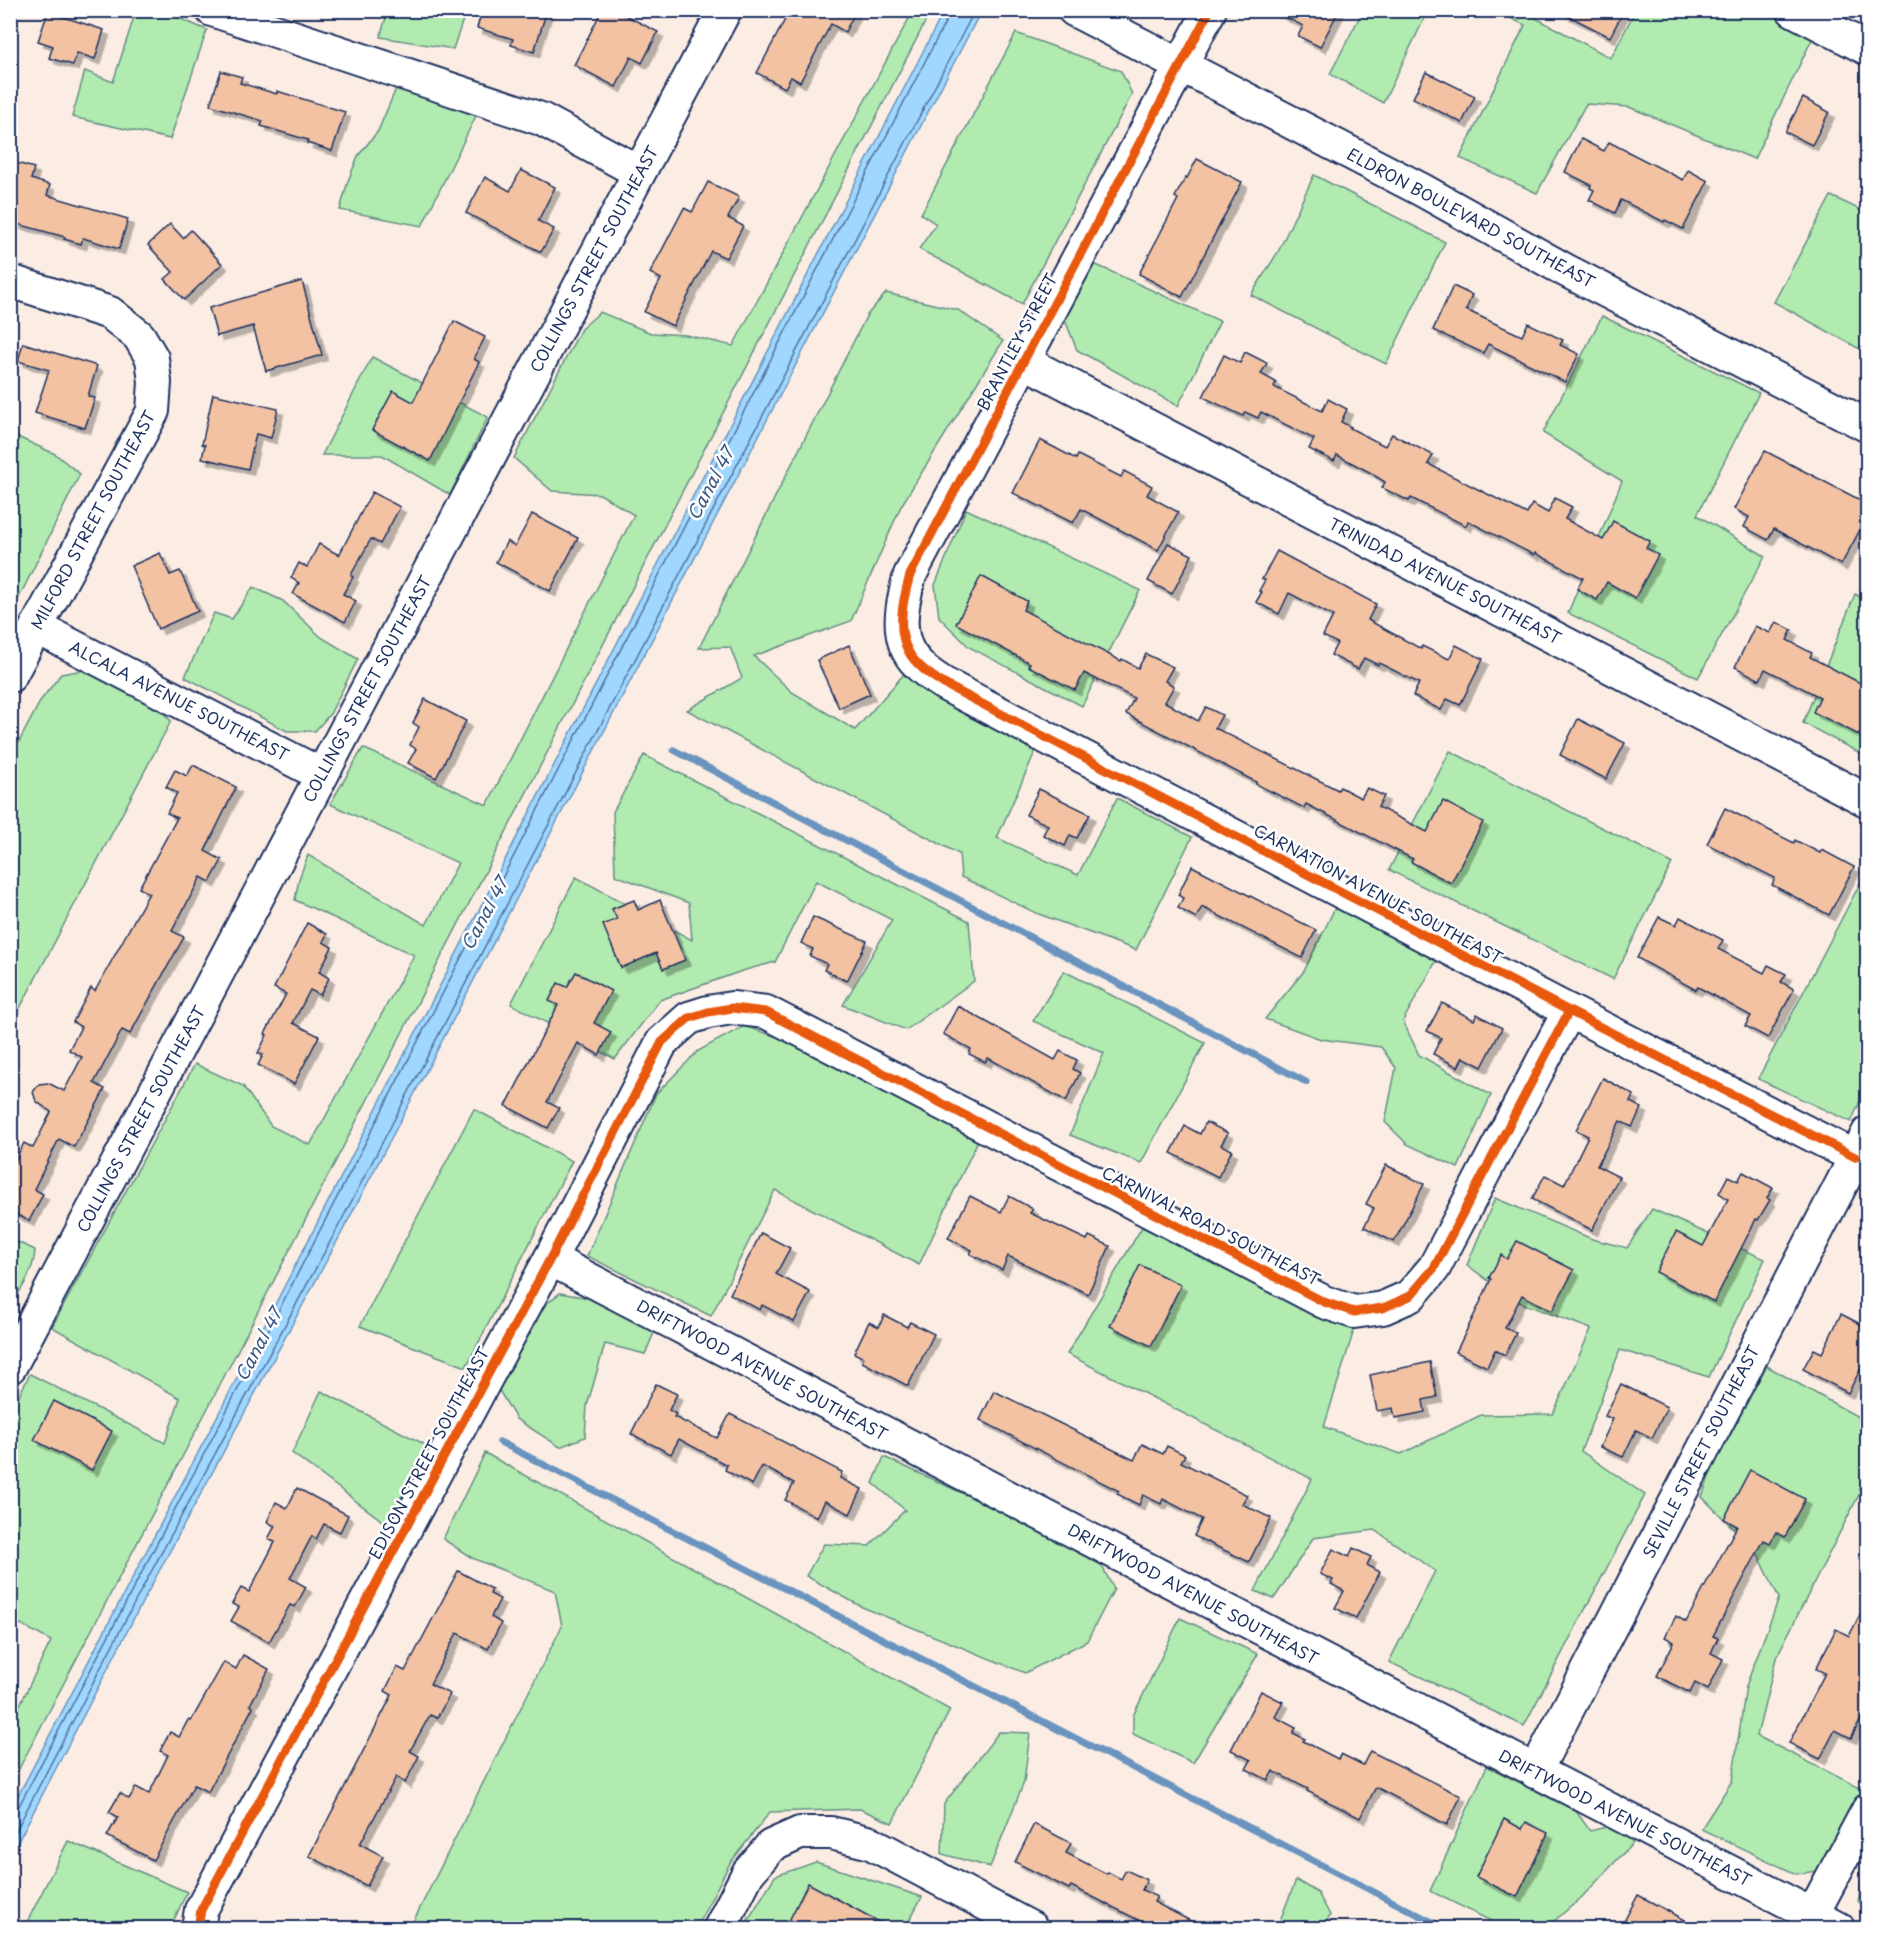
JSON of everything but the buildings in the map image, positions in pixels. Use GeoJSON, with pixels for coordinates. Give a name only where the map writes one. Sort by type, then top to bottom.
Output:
{"type":"FeatureCollection","features":[{"type":"Feature","properties":{"kind":"street"},"geometry":{"type":"LineString","coordinates":[[212,10],[541,119],[639,172]]}},
{"type":"Feature","properties":{"kind":"street","name":"COLLINGS STREET SOUTHEAST"},"geometry":{"type":"LineString","coordinates":[[11,1364],[725,10]]}},
{"type":"Feature","properties":{"kind":"street","name":"ELDRON BOULEVARD SOUTHEAST"},"geometry":{"type":"LineString","coordinates":[[1074,10],[1422,190],[1565,270],[1868,426]]}},
{"type":"Feature","properties":{"kind":"street","name":"BRANTLEY STREET"},"geometry":{"type":"LineString","coordinates":[[903,639],[901,606],[910,575],[1210,10]]}},
{"type":"Feature","properties":{"kind":"street"},"geometry":{"type":"LineString","coordinates":[[1793,10],[1868,49]]}},
{"type":"Feature","properties":{"kind":"street","name":"MILFORD STREET SOUTHEAST"},"geometry":{"type":"LineString","coordinates":[[10,281],[110,313],[139,336],[152,358],[155,382],[153,411],[10,676]]}},
{"type":"Feature","properties":{"kind":"street","name":"TRINIDAD AVENUE SOUTHEAST"},"geometry":{"type":"LineString","coordinates":[[1023,361],[1868,801]]}},
{"type":"Feature","properties":{"kind":"street","name":"ALCALA AVENUE SOUTHEAST"},"geometry":{"type":"LineString","coordinates":[[36,627],[321,775]]}},
{"type":"Feature","properties":{"kind":"street","name":"CARNATION AVENUE SOUTHEAST"},"geometry":{"type":"LineString","coordinates":[[903,639],[916,663],[944,684],[1569,1011],[1861,1145]]}},
{"type":"Feature","properties":{"kind":"street","name":"CARNIVAL ROAD SOUTHEAST"},"geometry":{"type":"LineString","coordinates":[[708,1012],[732,1008],[766,1012],[1314,1297],[1354,1312],[1383,1308],[1410,1296],[1434,1268],[1569,1011]]}},
{"type":"Feature","properties":{"kind":"street","name":"EDISON STREET SOUTHEAST"},"geometry":{"type":"LineString","coordinates":[[198,1929],[201,1910],[550,1259],[662,1042],[689,1018],[708,1012]]}},
{"type":"Feature","properties":{"kind":"street","name":"SEVILLE STREET SOUTHEAST"},"geometry":{"type":"LineString","coordinates":[[1535,1772],[1861,1145]]}},
{"type":"Feature","properties":{"kind":"street","name":"DRIFTWOOD AVENUE SOUTHEAST"},"geometry":{"type":"LineString","coordinates":[[550,1259],[1825,1922]]}},
{"type":"Feature","properties":{"kind":"street"},"geometry":{"type":"LineString","coordinates":[[1825,1922],[1868,1809]]}},
{"type":"Feature","properties":{"kind":"street"},"geometry":{"type":"LineString","coordinates":[[720,1929],[748,1873],[771,1846],[800,1833],[831,1833],[871,1843],[1030,1929]]}},
{"type":"Feature","properties":{"kind":"green space"},"geometry":{"type":"Polygon","coordinates":[[[388,10],[466,11],[453,49],[380,37],[388,10]]]}},
{"type":"Feature","properties":{"kind":"green space"},"geometry":{"type":"Polygon","coordinates":[[[136,11],[162,11],[207,30],[170,139],[72,117],[85,71],[113,82],[136,11]]]}},
{"type":"Feature","properties":{"kind":"green space"},"geometry":{"type":"Polygon","coordinates":[[[913,11],[931,11],[11,1784],[10,1725],[51,1641],[11,1619],[11,1411],[30,1374],[165,1443],[180,1398],[52,1327],[195,1064],[243,1086],[271,1126],[310,1145],[414,955],[295,900],[299,879],[308,855],[426,925],[458,863],[330,804],[363,748],[487,805],[634,515],[600,494],[552,491],[514,458],[581,329],[600,312],[651,333],[686,335],[733,346],[913,11]]]}},
{"type":"Feature","properties":{"kind":"green space"},"geometry":{"type":"Polygon","coordinates":[[[1361,11],[1428,11],[1383,103],[1330,74],[1361,11]]]}},
{"type":"Feature","properties":{"kind":"green space"},"geometry":{"type":"Polygon","coordinates":[[[1495,11],[1532,11],[1532,16],[1611,58],[1635,11],[1768,11],[1815,33],[1754,159],[1629,107],[1586,104],[1537,193],[1460,158],[1525,25],[1495,11]]]}},
{"type":"Feature","properties":{"kind":"green space"},"geometry":{"type":"Polygon","coordinates":[[[1016,33],[1121,71],[1132,94],[1022,304],[919,249],[936,224],[921,214],[1016,33]]]}},
{"type":"Feature","properties":{"kind":"green space"},"geometry":{"type":"Polygon","coordinates":[[[398,84],[476,116],[422,226],[340,210],[358,156],[378,131],[398,84]]]}},
{"type":"Feature","properties":{"kind":"green space"},"geometry":{"type":"Polygon","coordinates":[[[1314,175],[1445,242],[1386,364],[1251,295],[1278,252],[1314,175]]]}},
{"type":"Feature","properties":{"kind":"green space"},"geometry":{"type":"Polygon","coordinates":[[[1831,196],[1867,213],[1867,353],[1774,302],[1831,196]]]}},
{"type":"Feature","properties":{"kind":"green space"},"geometry":{"type":"Polygon","coordinates":[[[1092,263],[1220,321],[1178,406],[1077,350],[1065,320],[1092,263]]]}},
{"type":"Feature","properties":{"kind":"green space"},"geometry":{"type":"Polygon","coordinates":[[[886,293],[958,310],[1003,341],[901,506],[851,621],[754,656],[792,692],[855,730],[905,673],[1035,752],[997,838],[1078,875],[1117,798],[1192,837],[1136,950],[1036,913],[961,877],[959,854],[687,710],[742,678],[730,647],[699,648],[867,315],[886,293]]]}},
{"type":"Feature","properties":{"kind":"green space"},"geometry":{"type":"Polygon","coordinates":[[[1602,316],[1759,393],[1697,515],[1765,556],[1698,678],[1568,613],[1622,481],[1543,433],[1602,316]]]}},
{"type":"Feature","properties":{"kind":"green space"},"geometry":{"type":"Polygon","coordinates":[[[372,357],[488,417],[450,495],[382,455],[322,455],[372,357]]]}},
{"type":"Feature","properties":{"kind":"green space"},"geometry":{"type":"Polygon","coordinates":[[[11,434],[55,454],[80,474],[11,614],[11,434]]]}},
{"type":"Feature","properties":{"kind":"green space"},"geometry":{"type":"Polygon","coordinates":[[[966,509],[1140,590],[1082,706],[969,647],[939,617],[935,585],[966,509]]]}},
{"type":"Feature","properties":{"kind":"green space"},"geometry":{"type":"Polygon","coordinates":[[[253,587],[283,601],[321,637],[358,659],[330,714],[315,731],[287,731],[185,677],[214,613],[232,619],[253,587]]]}},
{"type":"Feature","properties":{"kind":"green space"},"geometry":{"type":"Polygon","coordinates":[[[1855,594],[1867,601],[1867,757],[1803,723],[1855,594]]]}},
{"type":"Feature","properties":{"kind":"green space"},"geometry":{"type":"Polygon","coordinates":[[[84,670],[154,703],[171,721],[11,1025],[11,757],[41,700],[61,674],[84,670]]]}},
{"type":"Feature","properties":{"kind":"green space"},"geometry":{"type":"Polygon","coordinates":[[[1450,751],[1672,863],[1613,979],[1389,870],[1450,751]]]}},
{"type":"Feature","properties":{"kind":"green space"},"geometry":{"type":"Polygon","coordinates":[[[644,755],[969,921],[974,981],[906,1030],[843,1005],[892,920],[816,881],[775,962],[742,971],[660,1000],[615,1059],[511,1004],[576,877],[692,940],[689,903],[615,875],[613,812],[644,755]]]}},
{"type":"Feature","properties":{"kind":"green space"},"geometry":{"type":"Polygon","coordinates":[[[1867,870],[1867,1085],[1851,1122],[1758,1079],[1867,870]]]}},
{"type":"Feature","properties":{"kind":"green space"},"geometry":{"type":"Polygon","coordinates":[[[1337,904],[1440,954],[1403,1021],[1419,1055],[1491,1095],[1458,1168],[1407,1144],[1385,1122],[1396,1068],[1381,1047],[1321,1039],[1265,1019],[1304,971],[1337,904]]]}},
{"type":"Feature","properties":{"kind":"green space"},"geometry":{"type":"Polygon","coordinates":[[[1064,971],[1205,1043],[1141,1163],[1070,1135],[1104,1053],[1033,1021],[1064,971]]]}},
{"type":"Feature","properties":{"kind":"green space"},"geometry":{"type":"Polygon","coordinates":[[[744,1026],[795,1043],[979,1138],[919,1265],[775,1190],[711,1316],[587,1256],[656,1094],[698,1051],[744,1026]]]}},
{"type":"Feature","properties":{"kind":"green space"},"geometry":{"type":"Polygon","coordinates":[[[474,1109],[572,1161],[466,1367],[360,1326],[474,1109]]]}},
{"type":"Feature","properties":{"kind":"green space"},"geometry":{"type":"Polygon","coordinates":[[[1495,1198],[1592,1239],[1627,1248],[1652,1209],[1765,1259],[1709,1377],[1620,1350],[1581,1451],[1645,1495],[1524,1726],[1389,1662],[1435,1571],[1375,1530],[1313,1538],[1274,1599],[1255,1591],[1312,1479],[1067,1354],[1142,1227],[1355,1327],[1324,1427],[1401,1454],[1481,1415],[1553,1414],[1591,1329],[1516,1301],[1467,1265],[1495,1198]]]}},
{"type":"Feature","properties":{"kind":"green space"},"geometry":{"type":"Polygon","coordinates":[[[11,1239],[35,1250],[28,1278],[11,1301],[11,1239]]]}},
{"type":"Feature","properties":{"kind":"green space"},"geometry":{"type":"Polygon","coordinates":[[[560,1293],[594,1299],[656,1328],[645,1354],[605,1344],[587,1406],[585,1437],[560,1447],[516,1419],[497,1387],[530,1317],[560,1293]]]}},
{"type":"Feature","properties":{"kind":"green space"},"geometry":{"type":"Polygon","coordinates":[[[1765,1365],[1867,1422],[1868,1477],[1776,1658],[1757,1736],[1864,1790],[1818,1871],[1796,1874],[1701,1829],[1732,1781],[1746,1686],[1779,1598],[1757,1552],[1702,1497],[1709,1477],[1765,1365]]]}},
{"type":"Feature","properties":{"kind":"green space"},"geometry":{"type":"Polygon","coordinates":[[[321,1391],[426,1445],[388,1525],[292,1453],[321,1391]]]}},
{"type":"Feature","properties":{"kind":"green space"},"geometry":{"type":"Polygon","coordinates":[[[485,1453],[950,1710],[892,1823],[860,1809],[770,1812],[730,1863],[696,1928],[410,1928],[562,1626],[555,1591],[472,1558],[443,1539],[485,1453]]]}},
{"type":"Feature","properties":{"kind":"green space"},"geometry":{"type":"Polygon","coordinates":[[[884,1457],[1096,1555],[1114,1589],[1087,1641],[1025,1673],[862,1607],[806,1576],[824,1544],[869,1546],[905,1510],[873,1483],[884,1457]]]}},
{"type":"Feature","properties":{"kind":"green space"},"geometry":{"type":"Polygon","coordinates":[[[1180,1618],[1258,1654],[1193,1763],[1133,1734],[1133,1716],[1180,1618]]]}},
{"type":"Feature","properties":{"kind":"green space"},"geometry":{"type":"Polygon","coordinates":[[[999,1732],[1030,1733],[1024,1782],[990,1867],[942,1854],[944,1804],[999,1732]]]}},
{"type":"Feature","properties":{"kind":"green space"},"geometry":{"type":"Polygon","coordinates":[[[1487,1766],[1576,1811],[1590,1831],[1618,1824],[1633,1843],[1581,1898],[1546,1928],[1505,1928],[1430,1891],[1487,1766]]]}},
{"type":"Feature","properties":{"kind":"green space"},"geometry":{"type":"Polygon","coordinates":[[[68,1841],[187,1892],[173,1922],[174,1928],[24,1928],[68,1841]]]}},
{"type":"Feature","properties":{"kind":"green space"},"geometry":{"type":"Polygon","coordinates":[[[816,1862],[922,1897],[905,1928],[743,1928],[775,1876],[816,1862]]]}},
{"type":"Feature","properties":{"kind":"green space"},"geometry":{"type":"Polygon","coordinates":[[[1867,1866],[1867,1907],[1858,1902],[1867,1866]]]}},
{"type":"Feature","properties":{"kind":"green space"},"geometry":{"type":"Polygon","coordinates":[[[1296,1880],[1318,1893],[1330,1915],[1323,1928],[1277,1928],[1296,1880]]]}},
{"type":"Feature","properties":{"kind":"water","name":"Canal 47"},"geometry":{"type":"Polygon","coordinates":[[[944,11],[981,11],[341,1234],[144,1599],[11,1855],[11,1809],[222,1407],[944,11]]]}},
{"type":"Feature","properties":{"kind":"waterway"},"geometry":{"type":"LineString","coordinates":[[674,750],[1306,1082]]}},
{"type":"Feature","properties":{"kind":"waterway"},"geometry":{"type":"LineString","coordinates":[[500,1442],[1444,1928]]}},
{"type":"Feature","properties":{"kind":"cycle path"},"geometry":{"type":"LineString","coordinates":[[1210,10],[910,575],[902,609],[902,633],[910,654],[924,670],[944,684],[1569,1011],[1855,1157]]}},
{"type":"Feature","properties":{"kind":"cycle path"},"geometry":{"type":"LineString","coordinates":[[198,1928],[201,1910],[550,1259],[662,1042],[689,1018],[732,1008],[766,1012],[1324,1302],[1354,1312],[1383,1308],[1410,1296],[1434,1268],[1569,1011]]}}]}
